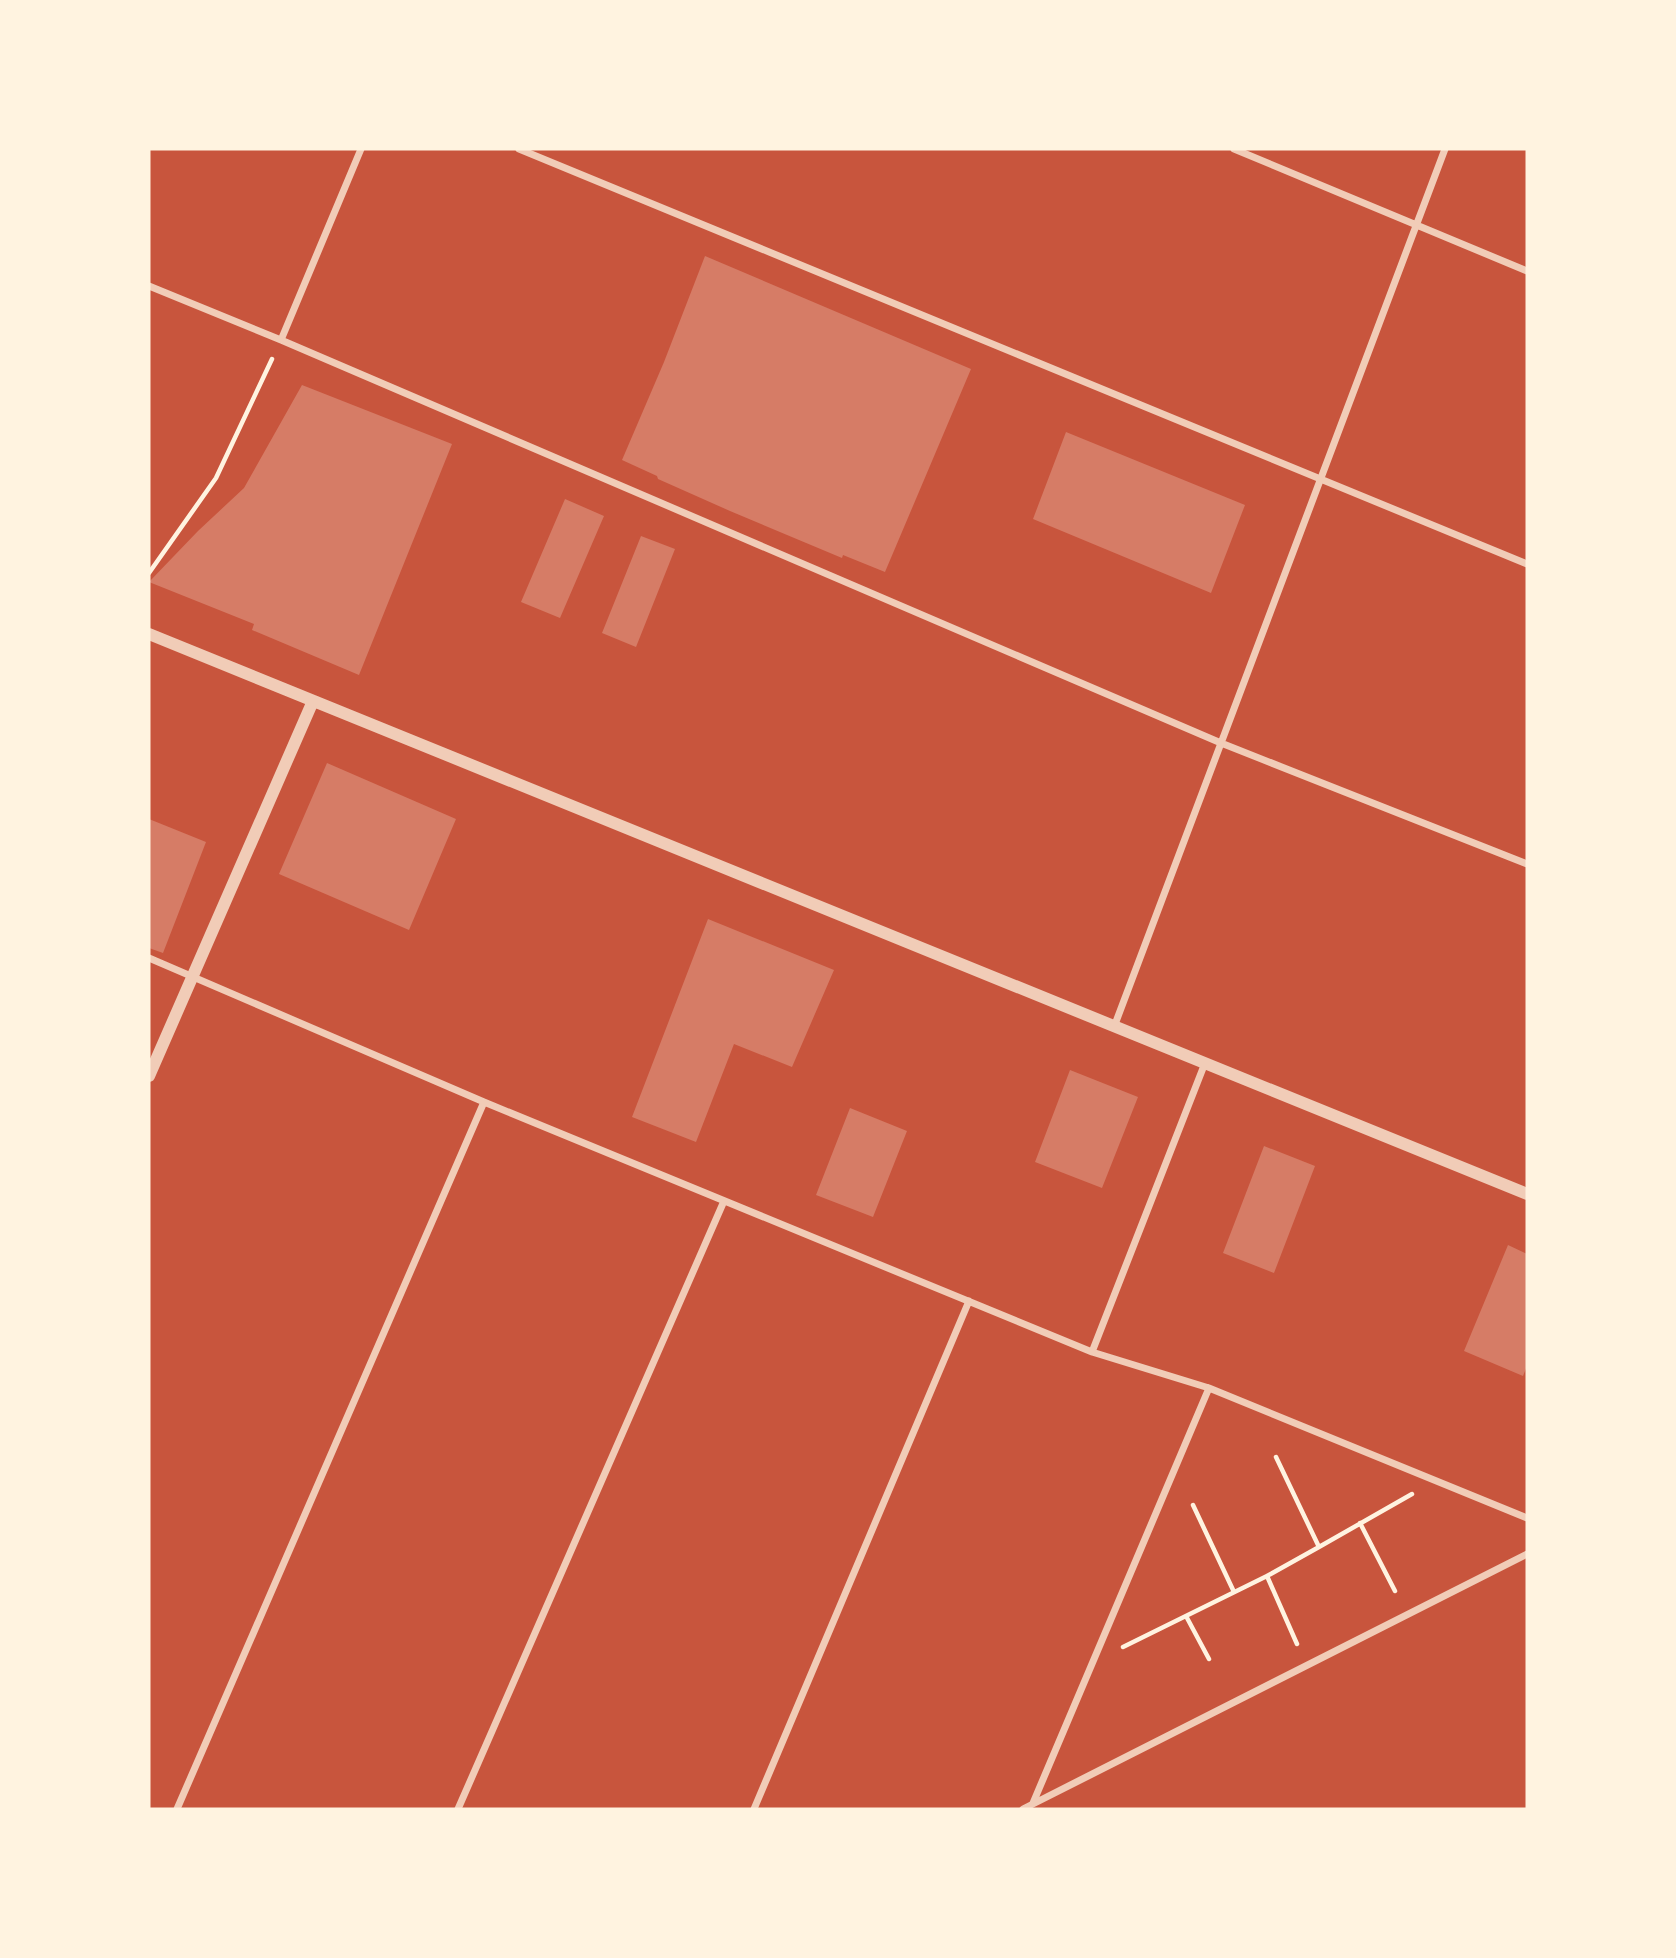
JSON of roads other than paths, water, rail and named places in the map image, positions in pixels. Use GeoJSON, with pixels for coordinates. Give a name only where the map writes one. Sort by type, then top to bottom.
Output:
{"type":"FeatureCollection","features":[{"type":"Feature","properties":{"kind":"street"},"geometry":{"type":"LineString","coordinates":[[281,341],[361,149]]}},
{"type":"Feature","properties":{"kind":"street"},"geometry":{"type":"LineString","coordinates":[[519,149],[1527,564]]}},
{"type":"Feature","properties":{"kind":"street"},"geometry":{"type":"LineString","coordinates":[[1234,149],[1527,271]]}},
{"type":"Feature","properties":{"kind":"street"},"geometry":{"type":"LineString","coordinates":[[1114,1027],[1445,149]]}},
{"type":"Feature","properties":{"kind":"street"},"geometry":{"type":"LineString","coordinates":[[149,286],[1221,743],[1527,864]]}},
{"type":"Feature","properties":{"kind":"street"},"geometry":{"type":"LineString","coordinates":[[149,634],[1527,1194]]}},
{"type":"Feature","properties":{"kind":"street"},"geometry":{"type":"LineString","coordinates":[[149,1076],[313,701]]}},
{"type":"Feature","properties":{"kind":"street"},"geometry":{"type":"LineString","coordinates":[[149,958],[484,1102],[1092,1352],[1209,1388],[1527,1518]]}},
{"type":"Feature","properties":{"kind":"street"},"geometry":{"type":"LineString","coordinates":[[1092,1352],[1205,1063]]}},
{"type":"Feature","properties":{"kind":"street"},"geometry":{"type":"LineString","coordinates":[[177,1809],[484,1102]]}},
{"type":"Feature","properties":{"kind":"street"},"geometry":{"type":"LineString","coordinates":[[458,1809],[724,1201]]}},
{"type":"Feature","properties":{"kind":"street"},"geometry":{"type":"LineString","coordinates":[[754,1809],[969,1301]]}},
{"type":"Feature","properties":{"kind":"street"},"geometry":{"type":"LineString","coordinates":[[1032,1804],[1209,1388]]}},
{"type":"Feature","properties":{"kind":"street"},"geometry":{"type":"LineString","coordinates":[[1023,1809],[1527,1554]]}}]}
